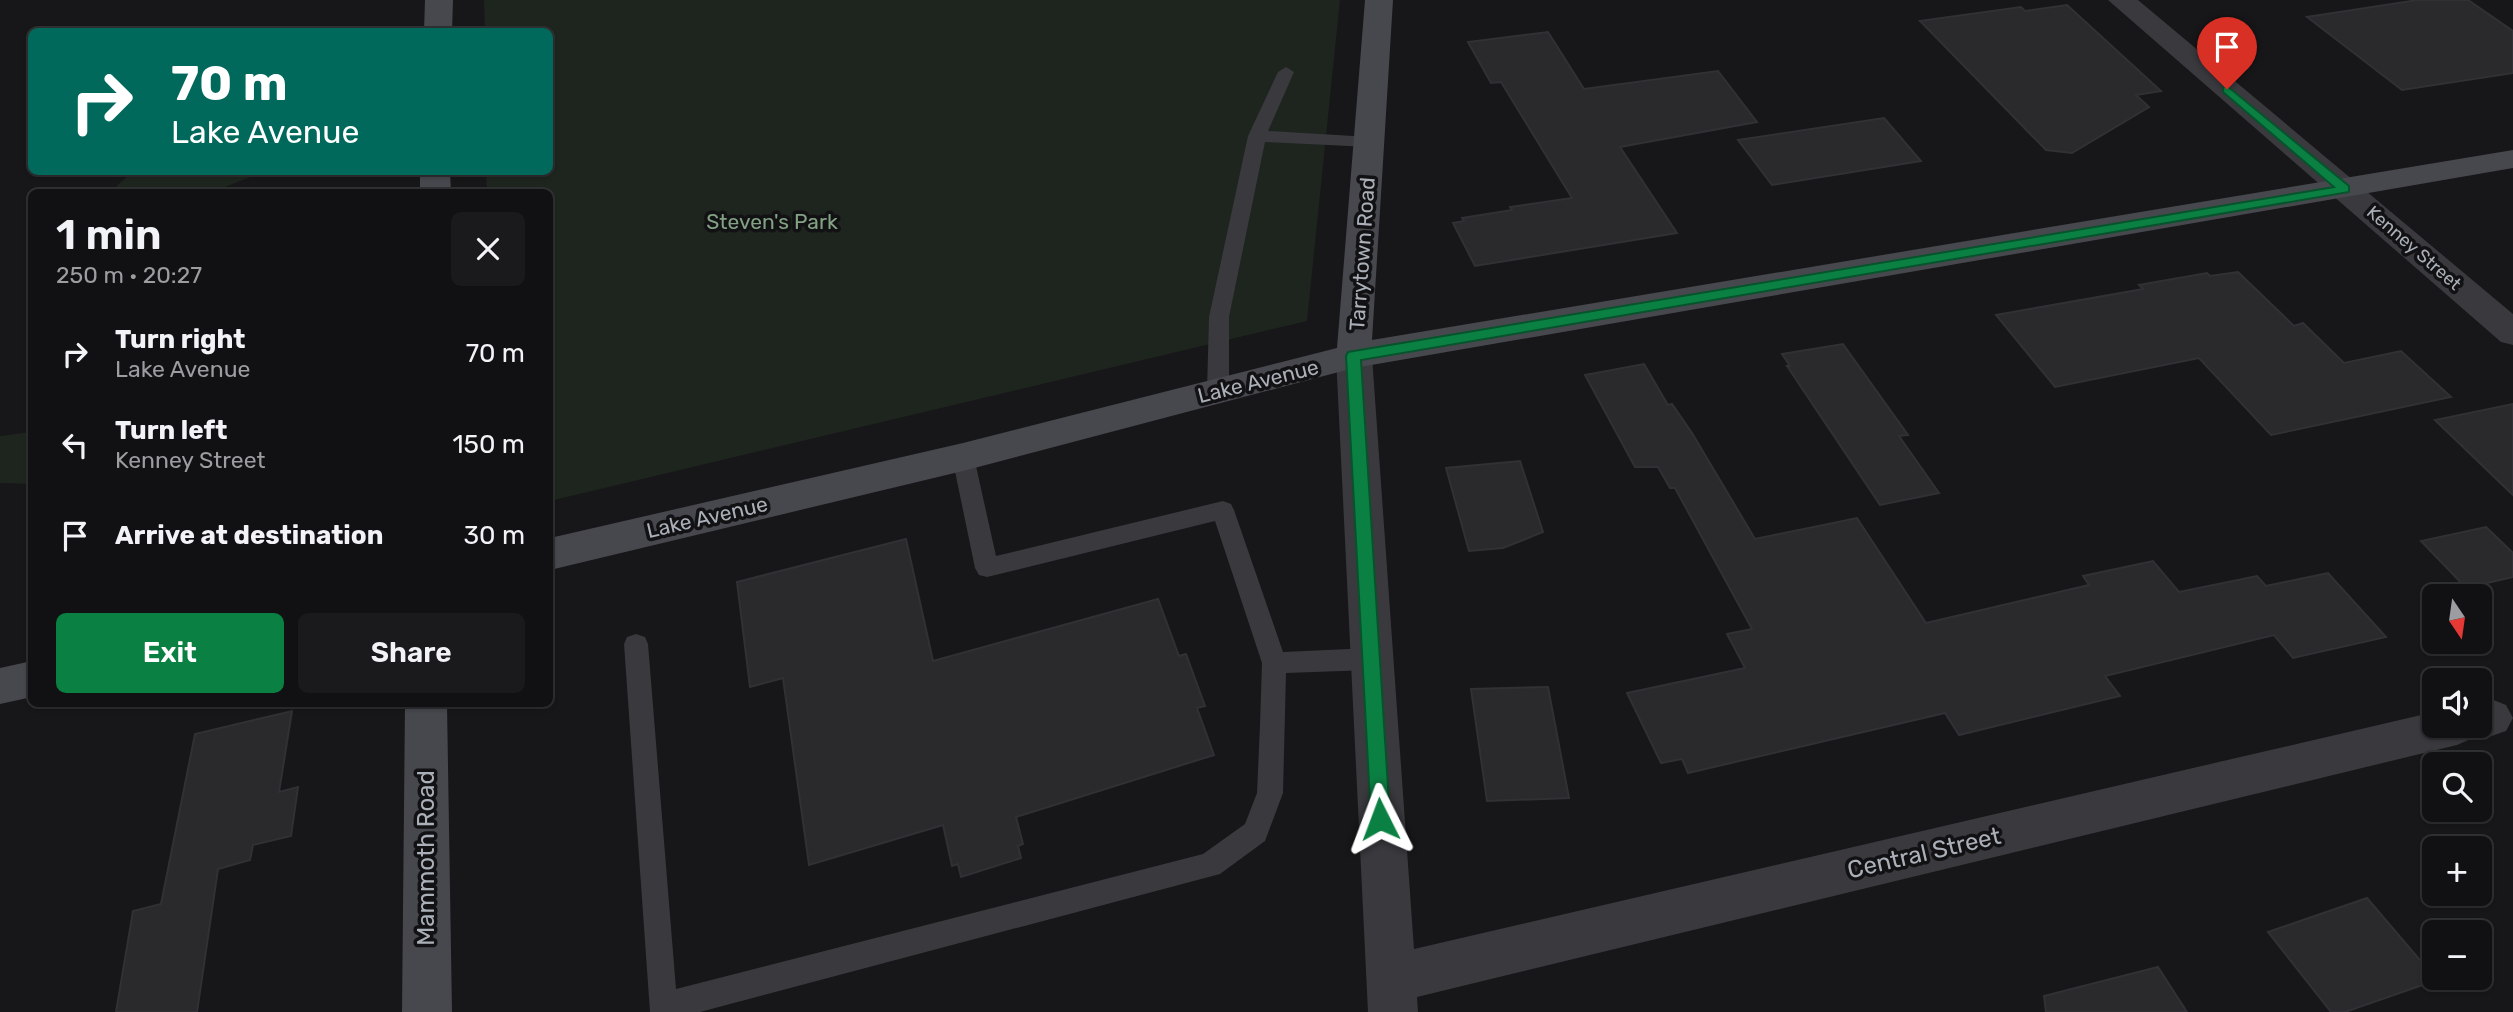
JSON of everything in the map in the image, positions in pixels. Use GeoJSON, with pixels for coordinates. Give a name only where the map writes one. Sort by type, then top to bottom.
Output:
{"type":"FeatureCollection","features":[{"type":"Feature","properties":{"kind":"street"},"geometry":{"type":"LineString","coordinates":[[439,0],[439,28]]}},
{"type":"Feature","properties":{"kind":"street","name":"Tarrytown Road"},"geometry":{"type":"LineString","coordinates":[[1379,0],[1354,356],[1391,995]]}},
{"type":"Feature","properties":{"kind":"street","name":"Kenney Street"},"geometry":{"type":"LineString","coordinates":[[2122,0],[2513,333]]}},
{"type":"Feature","properties":{"kind":"street","name":"Lake Avenue"},"geometry":{"type":"LineString","coordinates":[[553,553],[963,457],[1354,356],[2513,159]]}},
{"type":"Feature","properties":{"kind":"street"},"geometry":{"type":"LineString","coordinates":[[0,687],[28,680]]}},
{"type":"Feature","properties":{"kind":"street","name":"Mammoth Road"},"geometry":{"type":"LineString","coordinates":[[426,707],[427,1012]]}},
{"type":"Feature","properties":{"kind":"street","name":"Central Street"},"geometry":{"type":"LineString","coordinates":[[1391,995],[2422,736]]}},
{"type":"Feature","properties":{"kind":"lane"},"geometry":{"type":"LineString","coordinates":[[1219,391],[1219,317],[1257,136],[1286,72]]}},
{"type":"Feature","properties":{"kind":"lane"},"geometry":{"type":"LineString","coordinates":[[1257,136],[1370,142]]}},
{"type":"Feature","properties":{"kind":"lane"},"geometry":{"type":"LineString","coordinates":[[636,644],[663,1007],[1210,865],[1255,832],[1270,793],[1274,663],[1223,510],[987,568],[963,457]]}},
{"type":"Feature","properties":{"kind":"lane"},"geometry":{"type":"LineString","coordinates":[[1274,663],[1371,659]]}},
{"type":"Feature","properties":{"kind":"green space","name":"Steven's Park"},"geometry":{"type":"Polygon","coordinates":[[[484,0],[1340,0],[1307,321],[553,500],[553,189],[487,189],[486,175],[553,175],[553,28],[485,28],[484,0]]]}},
{"type":"Feature","properties":{"kind":"green space"},"geometry":{"type":"Polygon","coordinates":[[[129,175],[255,175],[220,189],[113,189],[129,175]]]}},
{"type":"Feature","properties":{"kind":"green space"},"geometry":{"type":"Polygon","coordinates":[[[28,432],[28,484],[0,483],[0,436],[28,432]]]}},
{"type":"Feature","properties":{"kind":"building"},"geometry":{"type":"Polygon","coordinates":[[[2418,0],[2468,0],[2513,31],[2513,73],[2402,90],[2307,17],[2418,0]]]}},
{"type":"Feature","properties":{"kind":"building"},"geometry":{"type":"Polygon","coordinates":[[[2067,5],[2161,91],[2136,95],[2149,107],[2072,153],[2046,150],[1920,21],[2021,7],[2025,11],[2067,5]]]}},
{"type":"Feature","properties":{"kind":"building"},"geometry":{"type":"Polygon","coordinates":[[[1548,32],[1584,89],[1718,71],[1757,122],[1620,147],[1677,233],[1475,266],[1453,223],[1464,221],[1462,218],[1512,210],[1510,207],[1572,198],[1501,82],[1491,83],[1468,42],[1548,32]]]}},
{"type":"Feature","properties":{"kind":"building"},"geometry":{"type":"Polygon","coordinates":[[[1884,118],[1921,161],[1772,185],[1738,140],[1884,118]]]}},
{"type":"Feature","properties":{"kind":"building"},"geometry":{"type":"Polygon","coordinates":[[[2238,272],[2294,326],[2303,323],[2344,363],[2401,351],[2451,397],[2271,435],[2199,358],[2055,387],[1996,315],[2143,289],[2139,285],[2207,273],[2210,276],[2238,272]]]}},
{"type":"Feature","properties":{"kind":"building"},"geometry":{"type":"Polygon","coordinates":[[[1843,344],[1908,435],[1899,436],[1939,493],[1880,505],[1787,366],[1790,366],[1782,354],[1843,344]]]}},
{"type":"Feature","properties":{"kind":"building"},"geometry":{"type":"Polygon","coordinates":[[[1644,364],[1668,405],[1672,404],[1692,433],[1755,539],[1857,518],[1926,623],[2089,585],[2083,576],[2153,561],[2179,592],[2257,576],[2266,586],[2328,573],[2386,637],[2293,658],[2274,635],[2105,676],[2120,696],[1959,735],[1945,713],[1688,773],[1682,759],[1661,763],[1627,693],[1745,668],[1727,634],[1752,629],[1675,488],[1670,488],[1658,467],[1635,467],[1585,375],[1644,364]]]}},
{"type":"Feature","properties":{"kind":"building"},"geometry":{"type":"Polygon","coordinates":[[[2513,404],[2513,495],[2435,420],[2513,404]]]}},
{"type":"Feature","properties":{"kind":"building"},"geometry":{"type":"Polygon","coordinates":[[[1520,461],[1543,532],[1503,548],[1469,551],[1446,468],[1520,461]]]}},
{"type":"Feature","properties":{"kind":"building"},"geometry":{"type":"Polygon","coordinates":[[[2486,527],[2513,553],[2513,577],[2483,584],[2462,584],[2421,541],[2486,527]]]}},
{"type":"Feature","properties":{"kind":"building"},"geometry":{"type":"Polygon","coordinates":[[[906,539],[933,661],[1158,599],[1179,656],[1186,654],[1205,706],[1197,708],[1214,755],[1016,817],[1023,844],[1018,846],[1021,858],[961,877],[958,864],[952,866],[943,825],[809,865],[783,678],[750,687],[737,582],[906,539]]]}},
{"type":"Feature","properties":{"kind":"building"},"geometry":{"type":"Polygon","coordinates":[[[1548,687],[1569,798],[1487,801],[1471,689],[1548,687]]]}},
{"type":"Feature","properties":{"kind":"building"},"geometry":{"type":"Polygon","coordinates":[[[292,711],[279,792],[298,787],[291,836],[253,845],[250,860],[218,869],[197,1012],[116,1012],[133,911],[161,904],[195,734],[292,711]]]}},
{"type":"Feature","properties":{"kind":"building"},"geometry":{"type":"Polygon","coordinates":[[[2367,898],[2422,962],[2422,985],[2345,1012],[2331,1012],[2268,932],[2367,898]]]}},
{"type":"Feature","properties":{"kind":"building"},"geometry":{"type":"Polygon","coordinates":[[[2158,967],[2187,1012],[2046,1012],[2044,996],[2158,967]]]}},
{"type":"Feature","properties":{"kind":"route"},"geometry":{"type":"LineString","coordinates":[[1380,819],[1354,356],[2344,189],[2227,89]]}}]}
